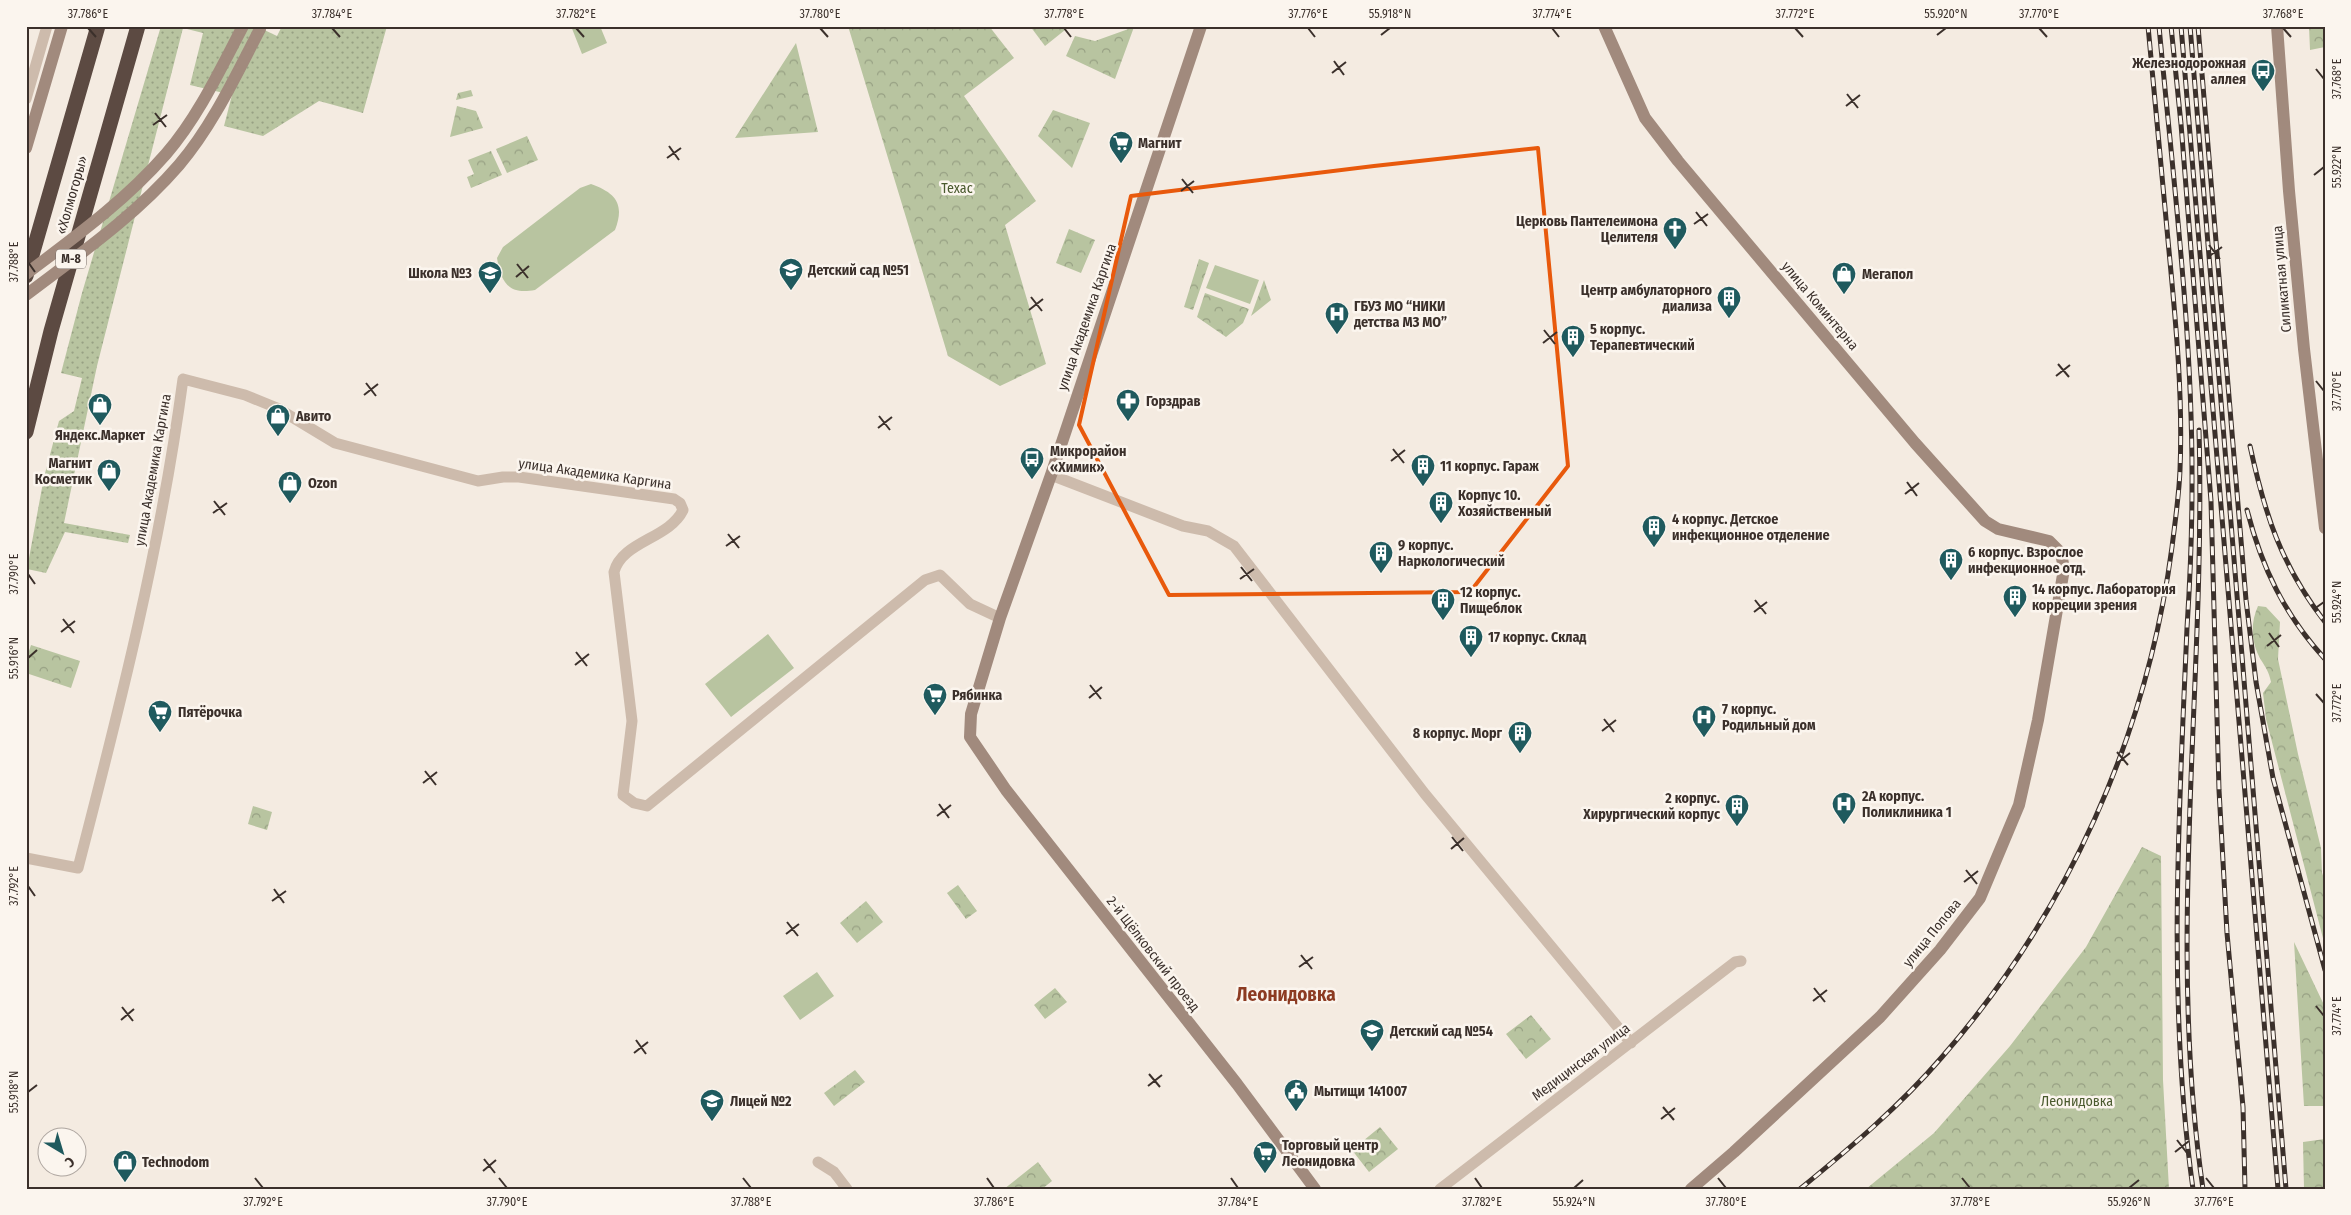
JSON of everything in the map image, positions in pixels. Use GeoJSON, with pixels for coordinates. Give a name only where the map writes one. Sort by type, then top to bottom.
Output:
{"type":"FeatureCollection","features":[{"type":"Feature","properties":{"kind":"highway","name":"«Холмогоры»"},"geometry":{"type":"LineString","coordinates":[[26,275],[98,26]]}},
{"type":"Feature","properties":{"kind":"highway","name":"«Холмогоры»"},"geometry":{"type":"LineString","coordinates":[[26,432],[51,331],[138,26]]}},
{"type":"Feature","properties":{"kind":"street"},"geometry":{"type":"LineString","coordinates":[[26,99],[47,26]]}},
{"type":"Feature","properties":{"kind":"street"},"geometry":{"type":"LineString","coordinates":[[26,148],[62,26]]}},
{"type":"Feature","properties":{"kind":"street"},"geometry":{"type":"LineString","coordinates":[[121,87],[144,26]]}},
{"type":"Feature","properties":{"kind":"street"},"geometry":{"type":"LineString","coordinates":[[26,275],[108,210],[140,182],[167,153],[212,86],[243,26]]}},
{"type":"Feature","properties":{"kind":"street","name":"улица Академика Каргина"},"geometry":{"type":"LineString","coordinates":[[970,737],[972,714],[1000,618],[1051,474],[1201,26]]}},
{"type":"Feature","properties":{"kind":"street","name":"улица Коминтерна"},"geometry":{"type":"LineString","coordinates":[[1604,26],[1645,118],[1678,161],[1915,443],[1985,521],[1998,529],[2049,541],[2061,554]]}},
{"type":"Feature","properties":{"kind":"street","name":"Силикатная улица"},"geometry":{"type":"LineString","coordinates":[[2277,26],[2289,191],[2325,528]]}},
{"type":"Feature","properties":{"kind":"street"},"geometry":{"type":"LineString","coordinates":[[26,295],[119,224],[152,194],[180,164],[218,109],[261,27]]}},
{"type":"Feature","properties":{"kind":"street","name":"улица Академика Каргина"},"geometry":{"type":"LineString","coordinates":[[26,858],[78,868],[124,692],[158,532],[183,379],[245,395],[277,408],[334,443],[478,482],[503,477],[519,477],[674,499],[680,503],[683,510],[675,521],[625,554],[618,562],[614,572],[632,721],[623,795],[634,803],[647,806],[925,580],[940,575],[970,604],[1000,618]]}},
{"type":"Feature","properties":{"kind":"street"},"geometry":{"type":"LineString","coordinates":[[1051,474],[1183,526],[1208,531],[1234,546],[1425,794],[1631,1043]]}},
{"type":"Feature","properties":{"kind":"street","name":"улица Попова"},"geometry":{"type":"LineString","coordinates":[[1691,1189],[1734,1152],[1880,1016],[1940,950],[1980,898],[2019,805],[2038,720],[2064,569],[2061,554]]}},
{"type":"Feature","properties":{"kind":"street","name":"2-й Щёлковский проезд"},"geometry":{"type":"LineString","coordinates":[[970,737],[1006,790],[1237,1084],[1315,1189]]}},
{"type":"Feature","properties":{"kind":"street","name":"Медицинская улица"},"geometry":{"type":"LineString","coordinates":[[1440,1189],[1735,962],[1741,961]]}},
{"type":"Feature","properties":{"kind":"street"},"geometry":{"type":"LineString","coordinates":[[818,1162],[834,1172],[847,1189]]}},
{"type":"Feature","properties":{"kind":"highlighted area"},"geometry":{"type":"Polygon","coordinates":[[[1538,148],[1568,466],[1470,592],[1169,595],[1079,425],[1131,196],[1538,148]]]}},
{"type":"Feature","properties":{"kind":"green space"},"geometry":{"type":"Polygon","coordinates":[[[161,26],[256,26],[277,36],[282,26],[387,26],[363,113],[319,101],[263,136],[224,126],[232,95],[190,85],[203,33],[183,28],[97,366],[64,523],[130,535],[128,543],[65,532],[46,573],[27,569],[44,477],[59,421],[74,411],[82,378],[61,373],[82,293],[161,26]]]}},
{"type":"Feature","properties":{"kind":"green space"},"geometry":{"type":"Polygon","coordinates":[[[571,26],[600,26],[607,43],[582,54],[571,26]]]}},
{"type":"Feature","properties":{"kind":"green space","name":"Техас"},"geometry":{"type":"Polygon","coordinates":[[[848,26],[989,26],[1014,58],[964,96],[1036,201],[1005,225],[1046,364],[1000,386],[948,356],[848,26]]]}},
{"type":"Feature","properties":{"kind":"green space"},"geometry":{"type":"Polygon","coordinates":[[[1030,26],[1070,26],[1045,46],[1030,26]]]}},
{"type":"Feature","properties":{"kind":"green space"},"geometry":{"type":"Polygon","coordinates":[[[2309,26],[2325,26],[2325,47],[2310,50],[2309,26]]]}},
{"type":"Feature","properties":{"kind":"green space"},"geometry":{"type":"Polygon","coordinates":[[[1134,27],[1115,79],[1066,56],[1075,36],[1095,41],[1134,27]]]}},
{"type":"Feature","properties":{"kind":"green space"},"geometry":{"type":"Polygon","coordinates":[[[796,43],[818,132],[735,138],[796,43]]]}},
{"type":"Feature","properties":{"kind":"green space"},"geometry":{"type":"Polygon","coordinates":[[[471,90],[473,96],[456,100],[458,93],[471,90]]]}},
{"type":"Feature","properties":{"kind":"green space"},"geometry":{"type":"Polygon","coordinates":[[[457,106],[476,111],[483,128],[450,137],[457,106]]]}},
{"type":"Feature","properties":{"kind":"green space"},"geometry":{"type":"Polygon","coordinates":[[[1053,110],[1090,123],[1072,168],[1038,136],[1053,110]]]}},
{"type":"Feature","properties":{"kind":"green space"},"geometry":{"type":"Polygon","coordinates":[[[527,136],[538,160],[507,173],[496,149],[527,136]]]}},
{"type":"Feature","properties":{"kind":"green space"},"geometry":{"type":"Polygon","coordinates":[[[491,151],[502,175],[471,188],[467,177],[474,174],[468,160],[491,151]]]}},
{"type":"Feature","properties":{"kind":"green space"},"geometry":{"type":"Polygon","coordinates":[[[591,184],[607,191],[616,201],[619,213],[615,230],[535,290],[519,291],[513,289],[504,280],[499,267],[497,258],[503,247],[580,188],[591,184]]]}},
{"type":"Feature","properties":{"kind":"green space"},"geometry":{"type":"Polygon","coordinates":[[[1069,229],[1095,240],[1081,273],[1056,263],[1069,229]]]}},
{"type":"Feature","properties":{"kind":"green space"},"geometry":{"type":"Polygon","coordinates":[[[1199,259],[1209,263],[1193,310],[1184,307],[1199,259]]]}},
{"type":"Feature","properties":{"kind":"green space"},"geometry":{"type":"Polygon","coordinates":[[[1215,265],[1259,280],[1250,304],[1206,288],[1215,265]]]}},
{"type":"Feature","properties":{"kind":"green space"},"geometry":{"type":"Polygon","coordinates":[[[1264,280],[1271,300],[1251,316],[1264,280]]]}},
{"type":"Feature","properties":{"kind":"green space"},"geometry":{"type":"Polygon","coordinates":[[[1205,293],[1249,309],[1243,323],[1226,337],[1197,317],[1205,293]]]}},
{"type":"Feature","properties":{"kind":"green space"},"geometry":{"type":"Polygon","coordinates":[[[2258,606],[2266,607],[2280,622],[2278,659],[2298,754],[2321,848],[2322,873],[2325,881],[2325,946],[2266,719],[2263,693],[2271,682],[2255,647],[2253,627],[2258,606]]]}},
{"type":"Feature","properties":{"kind":"green space"},"geometry":{"type":"Polygon","coordinates":[[[768,634],[794,668],[731,717],[705,684],[768,634]]]}},
{"type":"Feature","properties":{"kind":"green space"},"geometry":{"type":"Polygon","coordinates":[[[31,645],[80,661],[71,688],[26,673],[26,660],[31,645]]]}},
{"type":"Feature","properties":{"kind":"green space"},"geometry":{"type":"Polygon","coordinates":[[[253,806],[272,812],[267,830],[248,824],[253,806]]]}},
{"type":"Feature","properties":{"kind":"green space","name":"Леонидовка"},"geometry":{"type":"Polygon","coordinates":[[[2142,847],[2161,856],[2163,1080],[2169,1189],[1866,1189],[1934,1133],[2010,1046],[2086,947],[2142,847]]]}},
{"type":"Feature","properties":{"kind":"green space"},"geometry":{"type":"Polygon","coordinates":[[[958,885],[977,911],[966,919],[947,893],[958,885]]]}},
{"type":"Feature","properties":{"kind":"green space"},"geometry":{"type":"Polygon","coordinates":[[[866,901],[883,922],[857,943],[840,923],[866,901]]]}},
{"type":"Feature","properties":{"kind":"green space"},"geometry":{"type":"Polygon","coordinates":[[[2294,942],[2325,1007],[2325,1106],[2304,1106],[2294,942]]]}},
{"type":"Feature","properties":{"kind":"green space"},"geometry":{"type":"Polygon","coordinates":[[[817,972],[834,996],[800,1020],[783,996],[817,972]]]}},
{"type":"Feature","properties":{"kind":"green space"},"geometry":{"type":"Polygon","coordinates":[[[1055,988],[1067,1002],[1045,1019],[1034,1005],[1055,988]]]}},
{"type":"Feature","properties":{"kind":"green space"},"geometry":{"type":"Polygon","coordinates":[[[1531,1015],[1551,1039],[1526,1059],[1506,1034],[1531,1015]]]}},
{"type":"Feature","properties":{"kind":"green space"},"geometry":{"type":"Polygon","coordinates":[[[855,1070],[865,1082],[834,1106],[824,1093],[855,1070]]]}},
{"type":"Feature","properties":{"kind":"green space"},"geometry":{"type":"Polygon","coordinates":[[[1380,1127],[1398,1149],[1369,1172],[1352,1150],[1380,1127]]]}},
{"type":"Feature","properties":{"kind":"green space"},"geometry":{"type":"Polygon","coordinates":[[[2325,1139],[2325,1189],[2304,1189],[2303,1142],[2325,1139]]]}},
{"type":"Feature","properties":{"kind":"green space"},"geometry":{"type":"Polygon","coordinates":[[[1038,1162],[1052,1181],[1042,1189],[1004,1189],[1038,1162]]]}},
{"type":"Feature","properties":{"kind":"railway"},"geometry":{"type":"LineString","coordinates":[[1800,1189],[1874,1126],[1926,1075],[1987,1002],[2027,944],[2063,883],[2094,819],[2121,754],[2143,686],[2160,617],[2172,547],[2179,489],[2181,443],[2176,333],[2148,26]]}},
{"type":"Feature","properties":{"kind":"railway"},"geometry":{"type":"LineString","coordinates":[[2159,26],[2186,314],[2191,429],[2191,540],[2177,908],[2180,1049],[2193,1189]]}},
{"type":"Feature","properties":{"kind":"railway"},"geometry":{"type":"LineString","coordinates":[[2171,26],[2181,124],[2211,501],[2219,790],[2227,933],[2243,1107],[2245,1189]]}},
{"type":"Feature","properties":{"kind":"railway"},"geometry":{"type":"LineString","coordinates":[[2181,26],[2278,1189]]}},
{"type":"Feature","properties":{"kind":"railway"},"geometry":{"type":"LineString","coordinates":[[2190,26],[2286,1189]]}},
{"type":"Feature","properties":{"kind":"railway"},"geometry":{"type":"LineString","coordinates":[[2198,26],[2246,600],[2256,682],[2273,778],[2325,970]]}},
{"type":"Feature","properties":{"kind":"railway"},"geometry":{"type":"LineString","coordinates":[[2199,430],[2200,525],[2187,905],[2188,1000],[2192,1094],[2203,1189]]}},
{"type":"Feature","properties":{"kind":"railway"},"geometry":{"type":"LineString","coordinates":[[2250,446],[2262,495],[2277,538],[2297,580],[2325,622]]}},
{"type":"Feature","properties":{"kind":"railway"},"geometry":{"type":"LineString","coordinates":[[2247,510],[2267,571],[2276,589],[2298,625],[2325,659]]}},
{"type":"Feature","properties":{"kind":"place","name":"Железнодорожная аллея"},"geometry":{"type":"Point","coordinates":[2263,92]}},
{"type":"Feature","properties":{"kind":"place","name":"Магнит"},"geometry":{"type":"Point","coordinates":[1121,164]}},
{"type":"Feature","properties":{"kind":"place","name":"Церковь Пантелеимона Целителя"},"geometry":{"type":"Point","coordinates":[1675,250]}},
{"type":"Feature","properties":{"kind":"place","name":"Детский сад №51"},"geometry":{"type":"Point","coordinates":[791,291]}},
{"type":"Feature","properties":{"kind":"place","name":"Школа №3"},"geometry":{"type":"Point","coordinates":[490,294]}},
{"type":"Feature","properties":{"kind":"place","name":"Мегапол"},"geometry":{"type":"Point","coordinates":[1844,295]}},
{"type":"Feature","properties":{"kind":"place","name":"Центр амбулаторного диализа"},"geometry":{"type":"Point","coordinates":[1729,319]}},
{"type":"Feature","properties":{"kind":"place","name":"ГБУЗ МО “НИКИ детства МЗ МО”"},"geometry":{"type":"Point","coordinates":[1337,335]}},
{"type":"Feature","properties":{"kind":"place","name":"5 корпус. Терапевтический"},"geometry":{"type":"Point","coordinates":[1573,358]}},
{"type":"Feature","properties":{"kind":"place","name":"Горздрав"},"geometry":{"type":"Point","coordinates":[1128,422]}},
{"type":"Feature","properties":{"kind":"place","name":"Яндекс.Маркет"},"geometry":{"type":"Point","coordinates":[100,426]}},
{"type":"Feature","properties":{"kind":"place","name":"Авито"},"geometry":{"type":"Point","coordinates":[278,437]}},
{"type":"Feature","properties":{"kind":"place","name":"Микрорайон «Химик»"},"geometry":{"type":"Point","coordinates":[1032,480]}},
{"type":"Feature","properties":{"kind":"place","name":"11 корпус. Гараж"},"geometry":{"type":"Point","coordinates":[1423,487]}},
{"type":"Feature","properties":{"kind":"place","name":"Магнит Косметик"},"geometry":{"type":"Point","coordinates":[109,492]}},
{"type":"Feature","properties":{"kind":"place","name":"Ozon"},"geometry":{"type":"Point","coordinates":[290,504]}},
{"type":"Feature","properties":{"kind":"place","name":"Корпус 10. Хозяйственный"},"geometry":{"type":"Point","coordinates":[1441,524]}},
{"type":"Feature","properties":{"kind":"place","name":"4 корпус. Детское инфекционное отделение"},"geometry":{"type":"Point","coordinates":[1654,548]}},
{"type":"Feature","properties":{"kind":"place","name":"9 корпус. Наркологический"},"geometry":{"type":"Point","coordinates":[1381,574]}},
{"type":"Feature","properties":{"kind":"place","name":"6 корпус. Взрослое инфекционное отд."},"geometry":{"type":"Point","coordinates":[1951,581]}},
{"type":"Feature","properties":{"kind":"place","name":"14 корпус. Лаборатория корреции зрения"},"geometry":{"type":"Point","coordinates":[2015,618]}},
{"type":"Feature","properties":{"kind":"place","name":"12 корпус. Пищеблок"},"geometry":{"type":"Point","coordinates":[1443,621]}},
{"type":"Feature","properties":{"kind":"place","name":"17 корпус. Склад"},"geometry":{"type":"Point","coordinates":[1471,658]}},
{"type":"Feature","properties":{"kind":"place","name":"Рябинка"},"geometry":{"type":"Point","coordinates":[935,716]}},
{"type":"Feature","properties":{"kind":"place","name":"Пятёрочка"},"geometry":{"type":"Point","coordinates":[160,733]}},
{"type":"Feature","properties":{"kind":"place","name":"7 корпус. Родильный дом"},"geometry":{"type":"Point","coordinates":[1704,738]}},
{"type":"Feature","properties":{"kind":"place","name":"8 корпус. Морг"},"geometry":{"type":"Point","coordinates":[1520,754]}},
{"type":"Feature","properties":{"kind":"place","name":"2А корпус. Поликлиника 1"},"geometry":{"type":"Point","coordinates":[1844,825]}},
{"type":"Feature","properties":{"kind":"place","name":"2 корпус. Хирургический корпус"},"geometry":{"type":"Point","coordinates":[1737,827]}},
{"type":"Feature","properties":{"kind":"place","name":"Детский сад №54"},"geometry":{"type":"Point","coordinates":[1372,1052]}},
{"type":"Feature","properties":{"kind":"place","name":"Мытищи 141007"},"geometry":{"type":"Point","coordinates":[1296,1112]}},
{"type":"Feature","properties":{"kind":"place","name":"Лицей №2"},"geometry":{"type":"Point","coordinates":[712,1122]}},
{"type":"Feature","properties":{"kind":"place","name":"Торговый центр Леонидовка"},"geometry":{"type":"Point","coordinates":[1265,1174]}},
{"type":"Feature","properties":{"kind":"place","name":"Technodom"},"geometry":{"type":"Point","coordinates":[125,1183]}},
{"type":"Feature","properties":{"kind":"district","name":"Леонидовка"},"geometry":{"type":"Point","coordinates":[1286,994]}}]}
